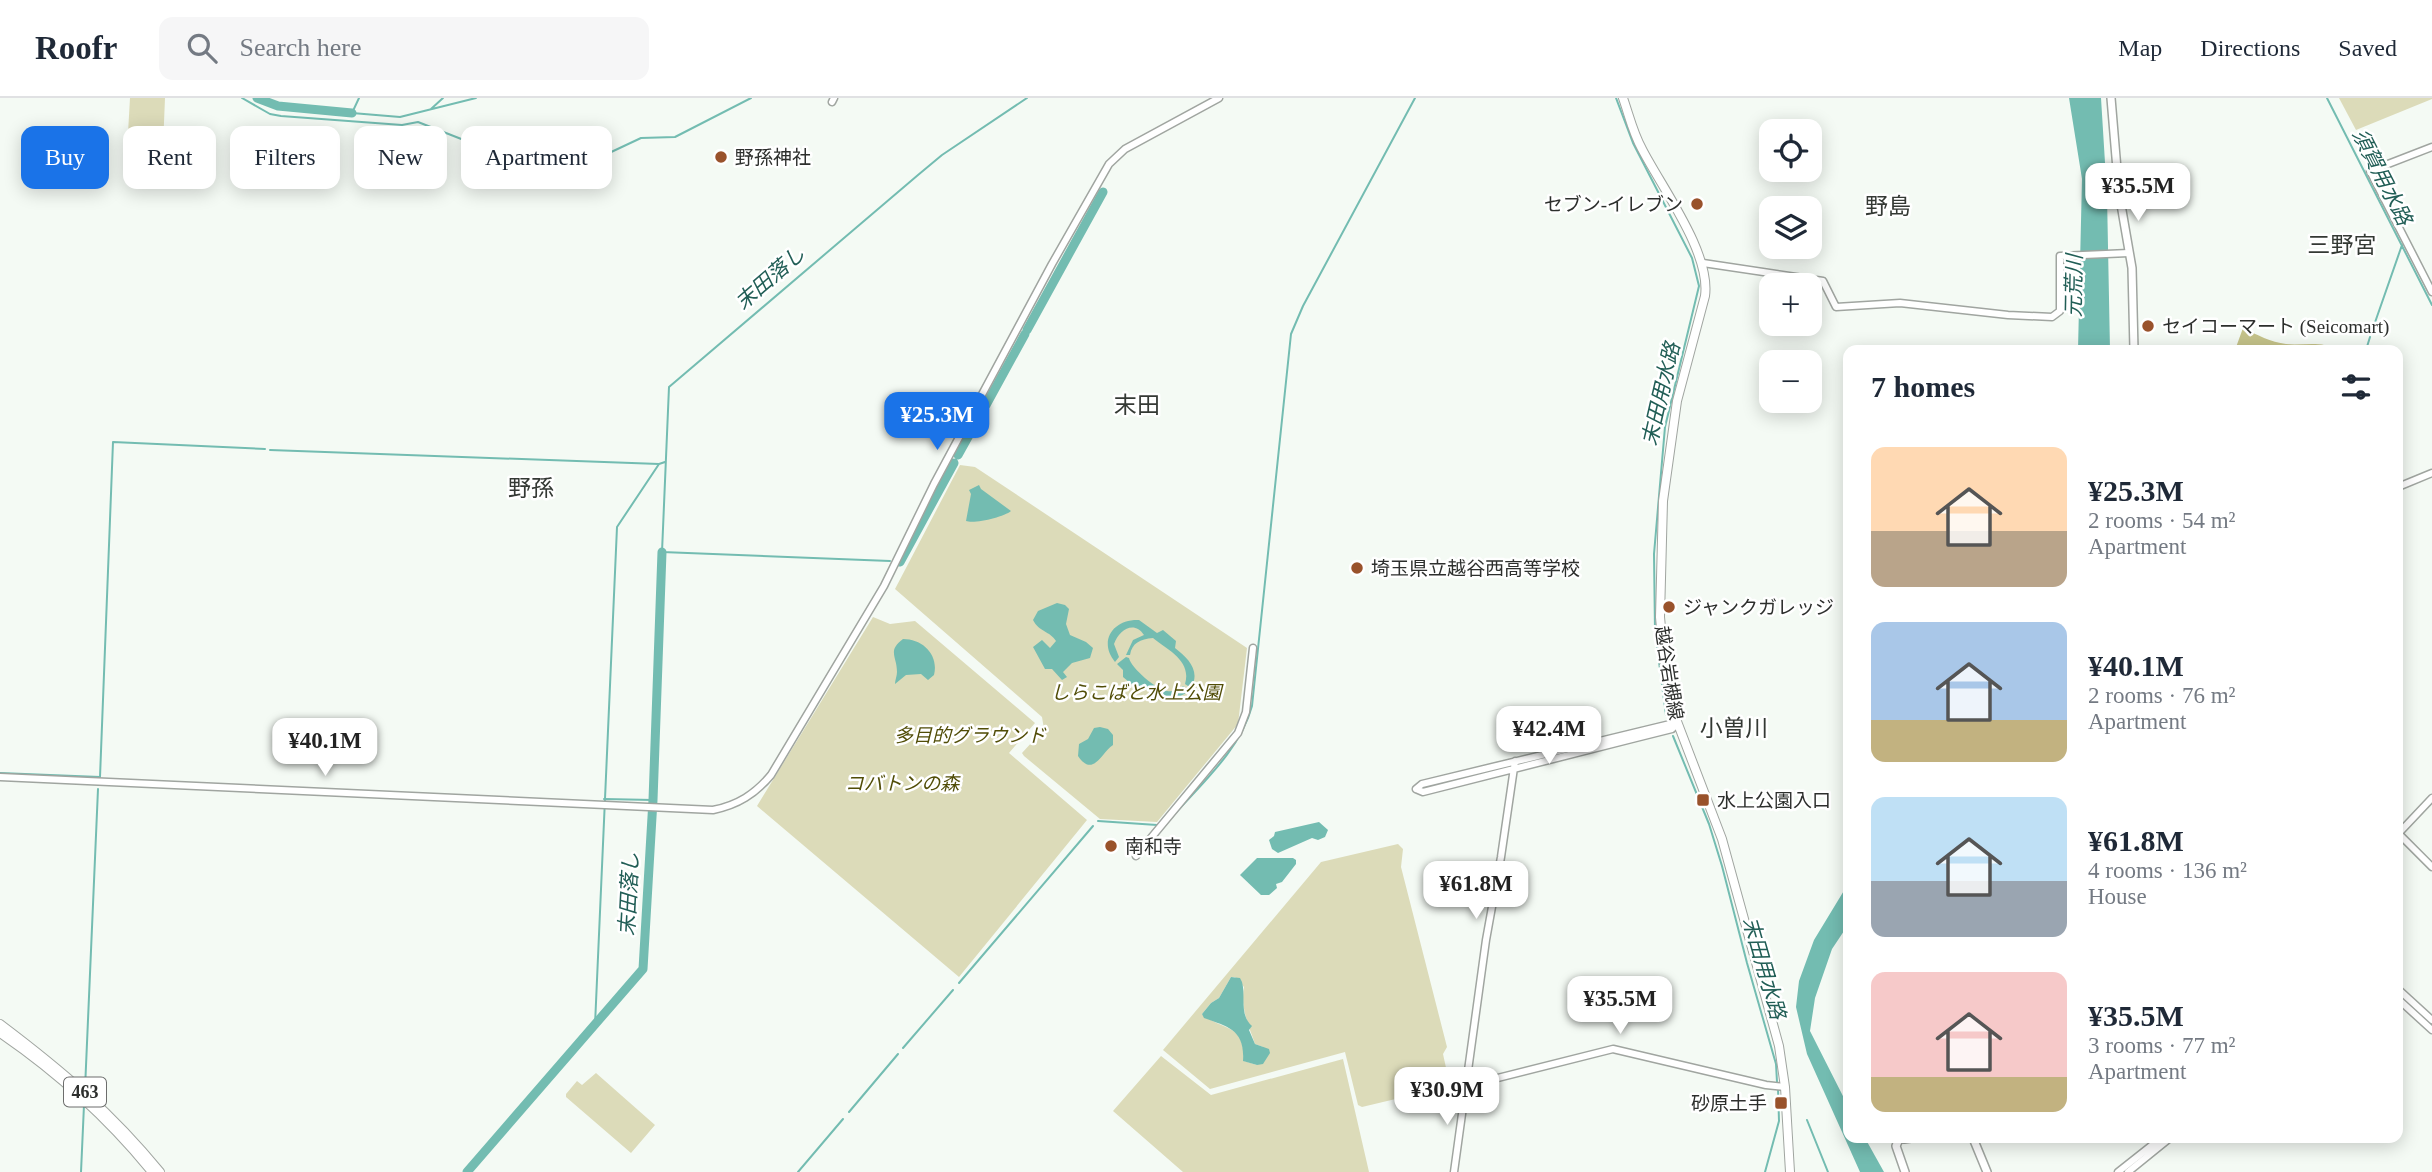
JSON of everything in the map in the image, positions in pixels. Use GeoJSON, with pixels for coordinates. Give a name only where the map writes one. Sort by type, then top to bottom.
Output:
{"type":"FeatureCollection","features":[{"type":"Feature","properties":{"kind":"main road","name":"越谷岩槻線"},"geometry":{"type":"LineString","coordinates":[[1623,98],[1641,147],[1703,263],[1707,287],[1677,401],[1661,518],[1660,617],[1668,688],[1677,724],[1722,839],[1779,1046],[1780,1087],[1790,1172]]}},
{"type":"Feature","properties":{"kind":"main road"},"geometry":{"type":"LineString","coordinates":[[2111,98],[2119,192],[2134,302],[2134,345]]}},
{"type":"Feature","properties":{"kind":"main road","name":"463"},"geometry":{"type":"LineString","coordinates":[[0,1024],[75,1082],[117,1123],[160,1172]]}},
{"type":"Feature","properties":{"kind":"main road","name":"463"},"geometry":{"type":"LineString","coordinates":[[0,1033],[77,1093],[152,1172]]}},
{"type":"Feature","properties":{"kind":"main road"},"geometry":{"type":"LineString","coordinates":[[1897,1143],[1906,1172]]}},
{"type":"Feature","properties":{"kind":"main road"},"geometry":{"type":"LineString","coordinates":[[1975,1143],[1987,1172]]}},
{"type":"Feature","properties":{"kind":"street"},"geometry":{"type":"LineString","coordinates":[[0,777],[713,810],[726,807],[754,793],[771,775],[884,586],[934,484],[1109,164],[1125,149],[1219,98]]}},
{"type":"Feature","properties":{"kind":"street"},"geometry":{"type":"LineString","coordinates":[[2432,147],[2370,171],[2432,292]]}},
{"type":"Feature","properties":{"kind":"street"},"geometry":{"type":"LineString","coordinates":[[1703,263],[1823,281],[1836,307],[1900,303],[2052,317],[2060,311],[2060,256],[2129,253]]}},
{"type":"Feature","properties":{"kind":"street"},"geometry":{"type":"LineString","coordinates":[[2403,485],[2432,473]]}},
{"type":"Feature","properties":{"kind":"street"},"geometry":{"type":"LineString","coordinates":[[1136,856],[1238,733],[1246,712],[1253,648]]}},
{"type":"Feature","properties":{"kind":"street"},"geometry":{"type":"LineString","coordinates":[[1677,724],[1672,729],[1423,792],[1416,789],[1422,784],[1613,736],[1677,724]]}},
{"type":"Feature","properties":{"kind":"street"},"geometry":{"type":"LineString","coordinates":[[1454,1172],[1486,940],[1515,761]]}},
{"type":"Feature","properties":{"kind":"street"},"geometry":{"type":"LineString","coordinates":[[2403,828],[2432,798]]}},
{"type":"Feature","properties":{"kind":"street"},"geometry":{"type":"LineString","coordinates":[[2403,838],[2432,867]]}},
{"type":"Feature","properties":{"kind":"street"},"geometry":{"type":"LineString","coordinates":[[2403,994],[2432,1020]]}},
{"type":"Feature","properties":{"kind":"street"},"geometry":{"type":"LineString","coordinates":[[2403,1004],[2432,1030]]}},
{"type":"Feature","properties":{"kind":"street"},"geometry":{"type":"LineString","coordinates":[[1466,1086],[1613,1049],[1780,1087]]}},
{"type":"Feature","properties":{"kind":"street"},"geometry":{"type":"LineString","coordinates":[[2118,1172],[2155,1143]]}},
{"type":"Feature","properties":{"kind":"street"},"geometry":{"type":"LineString","coordinates":[[2128,1172],[2164,1143]]}},
{"type":"Feature","properties":{"kind":"green space"},"geometry":{"type":"Polygon","coordinates":[[[130,98],[165,98],[164,126],[128,126],[130,98]]]}},
{"type":"Feature","properties":{"kind":"green space"},"geometry":{"type":"Polygon","coordinates":[[[2339,98],[2432,98],[2432,99],[2356,130],[2339,98]]]}},
{"type":"Feature","properties":{"kind":"green space","name":"しらこばと水上公園"},"geometry":{"type":"Polygon","coordinates":[[[960,465],[975,467],[1247,648],[1238,724],[1157,822],[1100,819],[1024,756],[1022,753],[1044,729],[1042,717],[895,589],[960,465]]]}},
{"type":"Feature","properties":{"kind":"green space","name":"コバトンの森"},"geometry":{"type":"Polygon","coordinates":[[[873,617],[890,624],[915,621],[1035,723],[1009,753],[1087,820],[959,977],[757,806],[873,617]]]}},
{"type":"Feature","properties":{"kind":"green space"},"geometry":{"type":"Polygon","coordinates":[[[1398,844],[1403,849],[1401,867],[1447,1047],[1443,1054],[1450,1086],[1362,1107],[1358,1105],[1345,1052],[1210,1089],[1163,1050],[1321,862],[1398,844]],[[1231,977],[1219,998],[1202,1014],[1237,1034],[1241,1040],[1244,1061],[1257,1065],[1263,1047],[1255,1044],[1244,1010],[1244,987],[1235,977],[1231,977]]]}},
{"type":"Feature","properties":{"kind":"green space"},"geometry":{"type":"Polygon","coordinates":[[[1161,1056],[1211,1095],[1343,1059],[1369,1172],[1183,1172],[1113,1111],[1161,1056]]]}},
{"type":"Feature","properties":{"kind":"green space"},"geometry":{"type":"Polygon","coordinates":[[[596,1073],[655,1125],[631,1153],[566,1097],[577,1081],[582,1085],[596,1073]]]}},
{"type":"Feature","properties":{"kind":"shaded area"},"geometry":{"type":"Polygon","coordinates":[[[2243,328],[2280,343],[2323,345],[2237,345],[2243,328]]]}},
{"type":"Feature","properties":{"kind":"water"},"geometry":{"type":"Polygon","coordinates":[[[2069,98],[2101,98],[2107,195],[2110,345],[2078,345],[2082,179],[2069,98]]]}},
{"type":"Feature","properties":{"kind":"water"},"geometry":{"type":"Polygon","coordinates":[[[979,485],[1011,511],[976,522],[966,521],[971,494],[969,490],[979,485]]]}},
{"type":"Feature","properties":{"kind":"water"},"geometry":{"type":"Polygon","coordinates":[[[1057,603],[1069,609],[1066,624],[1070,635],[1093,648],[1090,658],[1072,663],[1063,672],[1067,677],[1062,680],[1052,669],[1045,669],[1033,647],[1042,640],[1050,648],[1056,641],[1033,620],[1038,611],[1057,603]]]}},
{"type":"Feature","properties":{"kind":"water"},"geometry":{"type":"Polygon","coordinates":[[[1139,620],[1157,633],[1163,630],[1176,641],[1175,648],[1192,665],[1194,671],[1191,688],[1185,684],[1185,669],[1182,663],[1153,638],[1137,642],[1130,655],[1126,655],[1133,640],[1144,635],[1136,628],[1123,631],[1116,639],[1114,644],[1119,657],[1115,662],[1108,646],[1111,633],[1122,623],[1139,620]]]}},
{"type":"Feature","properties":{"kind":"water"},"geometry":{"type":"Polygon","coordinates":[[[903,639],[923,645],[932,655],[934,675],[928,680],[921,674],[906,675],[895,684],[897,672],[894,650],[903,639]]]}},
{"type":"Feature","properties":{"kind":"water"},"geometry":{"type":"Polygon","coordinates":[[[1126,657],[1157,687],[1174,691],[1183,686],[1189,690],[1183,695],[1166,698],[1144,686],[1135,687],[1123,677],[1123,670],[1117,664],[1126,657]]]}},
{"type":"Feature","properties":{"kind":"water"},"geometry":{"type":"Polygon","coordinates":[[[1094,728],[1108,729],[1113,735],[1113,745],[1097,762],[1088,765],[1078,756],[1079,744],[1088,739],[1094,728]]]}},
{"type":"Feature","properties":{"kind":"water"},"geometry":{"type":"Polygon","coordinates":[[[1319,822],[1328,830],[1325,837],[1318,840],[1312,838],[1278,853],[1272,849],[1269,840],[1275,832],[1319,822]]]}},
{"type":"Feature","properties":{"kind":"water"},"geometry":{"type":"Polygon","coordinates":[[[1257,858],[1293,858],[1296,864],[1282,882],[1276,884],[1277,888],[1269,895],[1261,895],[1240,875],[1257,858]]]}},
{"type":"Feature","properties":{"kind":"water"},"geometry":{"type":"Polygon","coordinates":[[[1843,892],[1843,932],[1832,949],[1815,998],[1810,1031],[1843,1096],[1843,1134],[1807,1054],[1796,1007],[1799,981],[1814,940],[1843,892]]]}},
{"type":"Feature","properties":{"kind":"water"},"geometry":{"type":"Polygon","coordinates":[[[1231,977],[1240,978],[1242,982],[1244,1011],[1252,1026],[1249,1030],[1255,1044],[1269,1049],[1270,1053],[1263,1064],[1243,1061],[1241,1042],[1234,1031],[1204,1018],[1202,1014],[1219,998],[1231,977]]]}},
{"type":"Feature","properties":{"kind":"water"},"geometry":{"type":"Polygon","coordinates":[[[1847,1143],[1868,1143],[1884,1172],[1860,1172],[1847,1143]]]}},
{"type":"Feature","properties":{"kind":"waterway"},"geometry":{"type":"LineString","coordinates":[[242,98],[270,114],[281,116],[402,125],[418,122],[558,177],[641,138],[675,137],[751,98]]}},
{"type":"Feature","properties":{"kind":"waterway"},"geometry":{"type":"LineString","coordinates":[[257,98],[278,106],[352,113]]}},
{"type":"Feature","properties":{"kind":"waterway"},"geometry":{"type":"LineString","coordinates":[[359,98],[352,113],[400,117],[476,98]]}},
{"type":"Feature","properties":{"kind":"waterway"},"geometry":{"type":"LineString","coordinates":[[431,109],[443,98]]}},
{"type":"Feature","properties":{"kind":"waterway","name":"末田落し"},"geometry":{"type":"LineString","coordinates":[[890,561],[662,552],[669,387],[942,155],[1027,98]]}},
{"type":"Feature","properties":{"kind":"waterway"},"geometry":{"type":"LineString","coordinates":[[1172,817],[1229,751],[1239,737],[1252,706],[1291,334],[1303,306],[1415,98]]}},
{"type":"Feature","properties":{"kind":"waterway","name":"末田用水路"},"geometry":{"type":"LineString","coordinates":[[1616,98],[1633,143],[1692,258],[1699,286],[1665,427],[1654,554],[1655,631],[1666,715]]}},
{"type":"Feature","properties":{"kind":"waterway","name":"須賀用水路"},"geometry":{"type":"LineString","coordinates":[[2327,98],[2432,305]]}},
{"type":"Feature","properties":{"kind":"waterway","name":"末田落し"},"geometry":{"type":"LineString","coordinates":[[1027,330],[1103,192]]}},
{"type":"Feature","properties":{"kind":"waterway"},"geometry":{"type":"LineString","coordinates":[[2372,331],[2402,245]]}},
{"type":"Feature","properties":{"kind":"waterway","name":"末田落し"},"geometry":{"type":"LineString","coordinates":[[986,405],[1025,334]]}},
{"type":"Feature","properties":{"kind":"waterway"},"geometry":{"type":"LineString","coordinates":[[2368,345],[2370,337]]}},
{"type":"Feature","properties":{"kind":"waterway","name":"末田落し"},"geometry":{"type":"LineString","coordinates":[[958,455],[983,410]]}},
{"type":"Feature","properties":{"kind":"waterway"},"geometry":{"type":"LineString","coordinates":[[0,773],[100,777],[113,442],[265,449]]}},
{"type":"Feature","properties":{"kind":"waterway"},"geometry":{"type":"LineString","coordinates":[[270,450],[659,464],[665,462]]}},
{"type":"Feature","properties":{"kind":"waterway","name":"末田落し"},"geometry":{"type":"LineString","coordinates":[[900,562],[954,463]]}},
{"type":"Feature","properties":{"kind":"waterway"},"geometry":{"type":"LineString","coordinates":[[595,1025],[617,527],[659,464]]}},
{"type":"Feature","properties":{"kind":"waterway","name":"末田落し"},"geometry":{"type":"LineString","coordinates":[[467,1172],[643,969],[653,800],[662,552]]}},
{"type":"Feature","properties":{"kind":"waterway","name":"末田用水路"},"geometry":{"type":"LineString","coordinates":[[1673,736],[1709,824],[1722,866],[1776,1064],[1777,1082]]}},
{"type":"Feature","properties":{"kind":"waterway"},"geometry":{"type":"LineString","coordinates":[[85,1089],[98,789]]}},
{"type":"Feature","properties":{"kind":"waterway"},"geometry":{"type":"LineString","coordinates":[[604,799],[653,800]]}},
{"type":"Feature","properties":{"kind":"waterway"},"geometry":{"type":"LineString","coordinates":[[1098,821],[1157,825]]}},
{"type":"Feature","properties":{"kind":"waterway"},"geometry":{"type":"LineString","coordinates":[[959,983],[1093,826]]}},
{"type":"Feature","properties":{"kind":"waterway"},"geometry":{"type":"LineString","coordinates":[[903,1048],[953,990]]}},
{"type":"Feature","properties":{"kind":"waterway"},"geometry":{"type":"LineString","coordinates":[[849,1112],[898,1054]]}},
{"type":"Feature","properties":{"kind":"waterway","name":"末田用水路"},"geometry":{"type":"LineString","coordinates":[[1765,1172],[1779,1121],[1778,1088]]}},
{"type":"Feature","properties":{"kind":"waterway"},"geometry":{"type":"LineString","coordinates":[[81,1172],[84,1105]]}},
{"type":"Feature","properties":{"kind":"waterway"},"geometry":{"type":"LineString","coordinates":[[798,1172],[843,1119]]}},
{"type":"Feature","properties":{"kind":"waterway"},"geometry":{"type":"LineString","coordinates":[[1807,1120],[1828,1172]]}},
{"type":"Feature","properties":{"kind":"place","name":"野孫神社"},"geometry":{"type":"Point","coordinates":[721,157]}},
{"type":"Feature","properties":{"kind":"place","name":"セブン-イレブン"},"geometry":{"type":"Point","coordinates":[1697,204]}},
{"type":"Feature","properties":{"kind":"place","name":"セイコーマート (Seicomart)"},"geometry":{"type":"Point","coordinates":[2148,326]}},
{"type":"Feature","properties":{"kind":"place","name":"埼玉県立越谷西高等学校"},"geometry":{"type":"Point","coordinates":[1357,568]}},
{"type":"Feature","properties":{"kind":"place","name":"ジャンクガレッジ"},"geometry":{"type":"Point","coordinates":[1669,607]}},
{"type":"Feature","properties":{"kind":"place","name":"水上公園入口"},"geometry":{"type":"Point","coordinates":[1703,800]}},
{"type":"Feature","properties":{"kind":"place","name":"南和寺"},"geometry":{"type":"Point","coordinates":[1111,846]}},
{"type":"Feature","properties":{"kind":"place","name":"砂原土手"},"geometry":{"type":"Point","coordinates":[1781,1103]}},
{"type":"Feature","properties":{"kind":"district","name":"野島"},"geometry":{"type":"Point","coordinates":[1888,206]}},
{"type":"Feature","properties":{"kind":"district","name":"三野宮"},"geometry":{"type":"Point","coordinates":[2342,245]}},
{"type":"Feature","properties":{"kind":"district","name":"末田"},"geometry":{"type":"Point","coordinates":[1137,405]}},
{"type":"Feature","properties":{"kind":"district","name":"野孫"},"geometry":{"type":"Point","coordinates":[531,488]}},
{"type":"Feature","properties":{"kind":"district","name":"小曽川"},"geometry":{"type":"Point","coordinates":[1734,728]}},
{"type":"Feature","properties":{"kind":"water label","name":"元荒川"},"geometry":{"type":"Point","coordinates":[2074,286]}},
{"type":"Feature","properties":{"kind":"park label","name":"多目的グラウンド"},"geometry":{"type":"Point","coordinates":[970,735]}}]}
